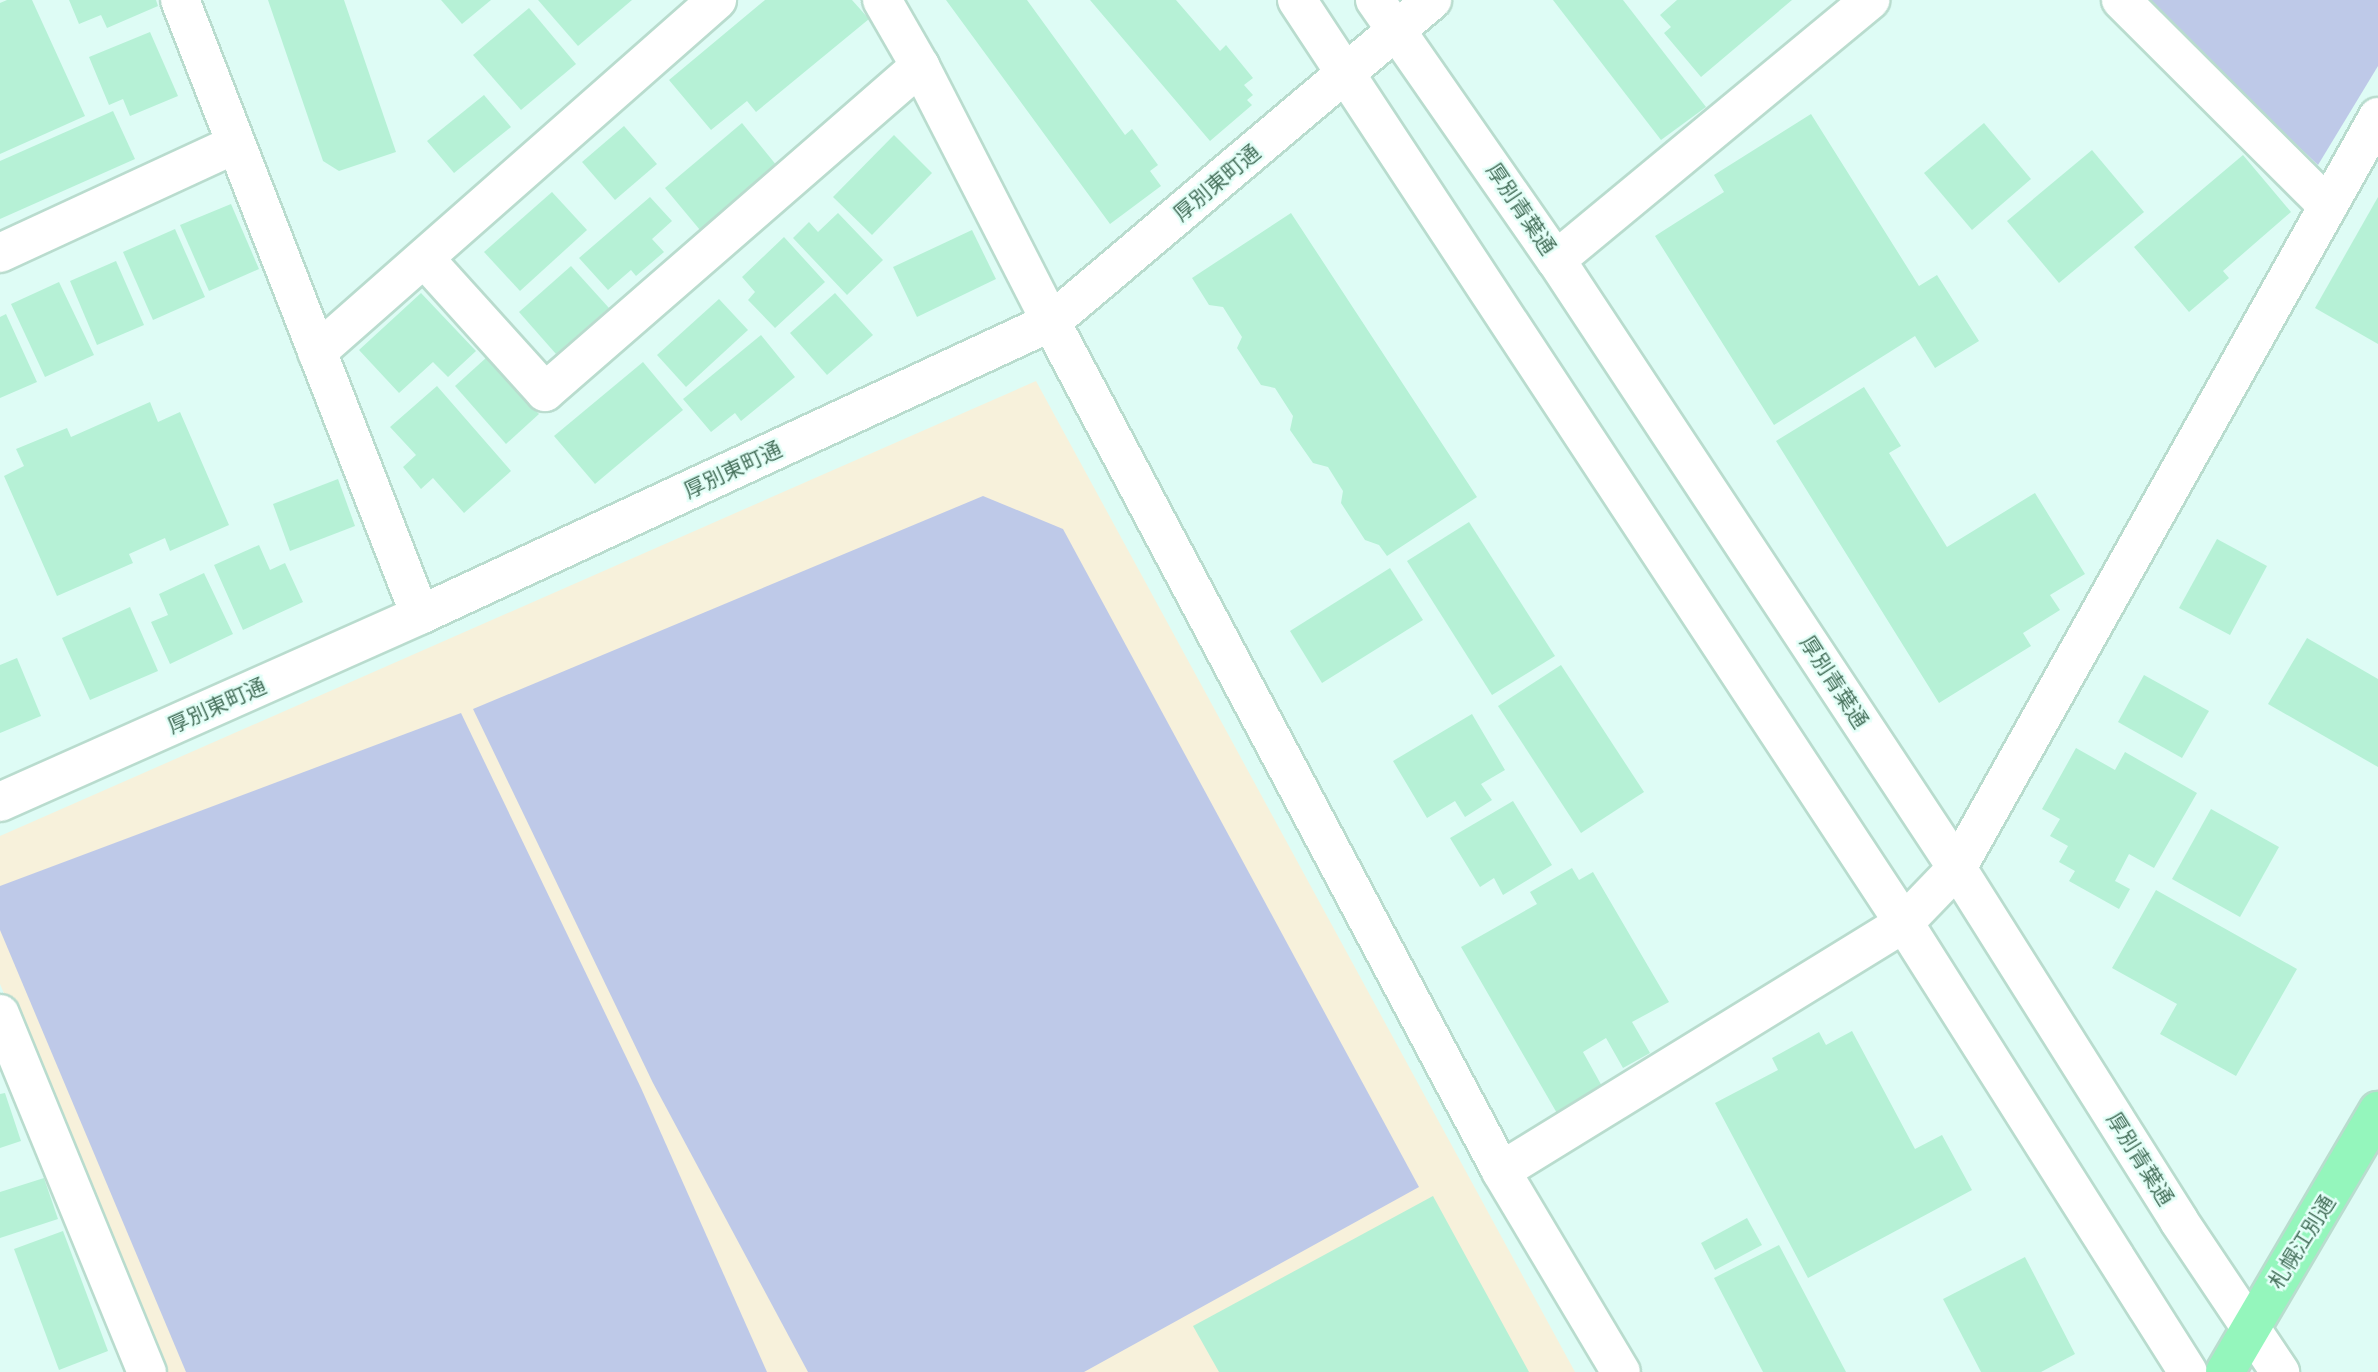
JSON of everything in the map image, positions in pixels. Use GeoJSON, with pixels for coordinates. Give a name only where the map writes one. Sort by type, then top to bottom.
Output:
{"type":"FeatureCollection","features":[{"type":"Feature","properties":{"kind":"highway","name":"札幌江別通"},"geometry":{"type":"LineString","coordinates":[[2225,1372],[2250,1325],[2338,1183],[2378,1111]]}},
{"type":"Feature","properties":{"kind":"street"},"geometry":{"type":"LineString","coordinates":[[180,0],[234,145],[420,615]]}},
{"type":"Feature","properties":{"kind":"street"},"geometry":{"type":"LineString","coordinates":[[317,352],[717,0]]}},
{"type":"Feature","properties":{"kind":"street"},"geometry":{"type":"LineString","coordinates":[[883,0],[1501,1171],[1621,1372]]}},
{"type":"Feature","properties":{"kind":"street"},"geometry":{"type":"LineString","coordinates":[[1297,0],[1348,73],[1904,923],[2188,1372]]}},
{"type":"Feature","properties":{"kind":"street","name":"厚別青葉通"},"geometry":{"type":"LineString","coordinates":[[1375,0],[1556,260],[1957,868],[2179,1221],[2280,1372]]}},
{"type":"Feature","properties":{"kind":"street","name":"厚別東町通"},"geometry":{"type":"LineString","coordinates":[[0,803],[420,615],[1051,322],[1432,0]]}},
{"type":"Feature","properties":{"kind":"street"},"geometry":{"type":"LineString","coordinates":[[1556,260],[1870,0]]}},
{"type":"Feature","properties":{"kind":"street"},"geometry":{"type":"LineString","coordinates":[[2121,0],[2328,206]]}},
{"type":"Feature","properties":{"kind":"street"},"geometry":{"type":"LineString","coordinates":[[425,259],[545,392],[920,66]]}},
{"type":"Feature","properties":{"kind":"street"},"geometry":{"type":"LineString","coordinates":[[1501,1171],[1904,923],[1957,868],[2378,117]]}},
{"type":"Feature","properties":{"kind":"street"},"geometry":{"type":"LineString","coordinates":[[0,253],[234,145]]}},
{"type":"Feature","properties":{"kind":"street"},"geometry":{"type":"LineString","coordinates":[[0,1014],[147,1372]]}},
{"type":"Feature","properties":{"kind":"shaded area"},"geometry":{"type":"Polygon","coordinates":[[[2144,0],[2378,0],[2378,66],[2318,165],[2144,0]]]}},
{"type":"Feature","properties":{"kind":"shaded area"},"geometry":{"type":"Polygon","coordinates":[[[1036,381],[1575,1372],[163,1372],[0,984],[0,836],[1036,381]]]}},
{"type":"Feature","properties":{"kind":"shaded area"},"geometry":{"type":"Polygon","coordinates":[[[983,496],[1063,529],[1419,1187],[1084,1372],[808,1372],[653,1083],[473,709],[983,496]]]}},
{"type":"Feature","properties":{"kind":"shaded area"},"geometry":{"type":"Polygon","coordinates":[[[461,713],[641,1088],[767,1372],[186,1372],[0,930],[0,886],[461,713]]]}},
{"type":"Feature","properties":{"kind":"building"},"geometry":{"type":"Polygon","coordinates":[[[7,0],[32,0],[85,116],[0,154],[0,3],[7,0]]]}},
{"type":"Feature","properties":{"kind":"building"},"geometry":{"type":"Polygon","coordinates":[[[69,0],[156,0],[158,6],[107,28],[101,15],[79,24],[69,0]]]}},
{"type":"Feature","properties":{"kind":"building"},"geometry":{"type":"Polygon","coordinates":[[[268,0],[344,0],[396,152],[339,171],[323,161],[268,0]]]}},
{"type":"Feature","properties":{"kind":"building"},"geometry":{"type":"Polygon","coordinates":[[[441,0],[491,0],[462,24],[441,0]]]}},
{"type":"Feature","properties":{"kind":"building"},"geometry":{"type":"Polygon","coordinates":[[[538,0],[632,0],[578,46],[538,0]]]}},
{"type":"Feature","properties":{"kind":"building"},"geometry":{"type":"Polygon","coordinates":[[[765,0],[852,0],[869,19],[756,112],[747,101],[711,130],[669,80],[765,0]]]}},
{"type":"Feature","properties":{"kind":"building"},"geometry":{"type":"Polygon","coordinates":[[[946,0],[1027,0],[1125,135],[1132,129],[1158,165],[1150,171],[1161,186],[1110,224],[946,0]]]}},
{"type":"Feature","properties":{"kind":"building"},"geometry":{"type":"Polygon","coordinates":[[[1090,0],[1176,0],[1220,51],[1226,45],[1253,78],[1244,85],[1253,95],[1247,100],[1252,105],[1210,141],[1090,0]]]}},
{"type":"Feature","properties":{"kind":"building"},"geometry":{"type":"Polygon","coordinates":[[[1553,0],[1623,0],[1706,107],[1661,140],[1553,0]]]}},
{"type":"Feature","properties":{"kind":"building"},"geometry":{"type":"Polygon","coordinates":[[[1677,0],[1792,0],[1701,77],[1664,33],[1671,27],[1660,15],[1677,0]]]}},
{"type":"Feature","properties":{"kind":"building"},"geometry":{"type":"Polygon","coordinates":[[[529,8],[576,64],[521,110],[473,55],[529,8]]]}},
{"type":"Feature","properties":{"kind":"building"},"geometry":{"type":"Polygon","coordinates":[[[150,32],[178,96],[130,116],[123,99],[109,105],[89,57],[150,32]]]}},
{"type":"Feature","properties":{"kind":"building"},"geometry":{"type":"Polygon","coordinates":[[[484,95],[511,127],[454,173],[427,141],[484,95]]]}},
{"type":"Feature","properties":{"kind":"building"},"geometry":{"type":"Polygon","coordinates":[[[113,111],[135,159],[0,219],[0,161],[113,111]]]}},
{"type":"Feature","properties":{"kind":"building"},"geometry":{"type":"Polygon","coordinates":[[[1811,114],[1919,286],[1937,275],[1979,341],[1935,368],[1915,336],[1774,425],[1655,236],[1724,192],[1714,175],[1811,114]]]}},
{"type":"Feature","properties":{"kind":"building"},"geometry":{"type":"Polygon","coordinates":[[[742,123],[777,166],[700,230],[665,188],[742,123]]]}},
{"type":"Feature","properties":{"kind":"building"},"geometry":{"type":"Polygon","coordinates":[[[1984,123],[2031,179],[1972,230],[1924,173],[1984,123]]]}},
{"type":"Feature","properties":{"kind":"building"},"geometry":{"type":"Polygon","coordinates":[[[624,126],[657,164],[615,200],[582,162],[624,126]]]}},
{"type":"Feature","properties":{"kind":"building"},"geometry":{"type":"Polygon","coordinates":[[[894,135],[932,173],[872,235],[833,197],[894,135]]]}},
{"type":"Feature","properties":{"kind":"building"},"geometry":{"type":"Polygon","coordinates":[[[2092,150],[2144,212],[2059,283],[2007,221],[2092,150]]]}},
{"type":"Feature","properties":{"kind":"building"},"geometry":{"type":"Polygon","coordinates":[[[2243,155],[2291,212],[2223,271],[2229,278],[2189,312],[2134,247],[2243,155]]]}},
{"type":"Feature","properties":{"kind":"building"},"geometry":{"type":"Polygon","coordinates":[[[552,192],[587,230],[520,291],[484,252],[552,192]]]}},
{"type":"Feature","properties":{"kind":"building"},"geometry":{"type":"Polygon","coordinates":[[[650,197],[672,221],[652,239],[664,252],[636,276],[631,270],[608,290],[579,258],[650,197]]]}},
{"type":"Feature","properties":{"kind":"building"},"geometry":{"type":"Polygon","coordinates":[[[2378,197],[2378,344],[2315,308],[2378,197]]]}},
{"type":"Feature","properties":{"kind":"building"},"geometry":{"type":"Polygon","coordinates":[[[231,204],[259,269],[209,291],[180,225],[231,204]]]}},
{"type":"Feature","properties":{"kind":"building"},"geometry":{"type":"Polygon","coordinates":[[[838,213],[883,260],[847,295],[793,238],[809,222],[818,232],[838,213]]]}},
{"type":"Feature","properties":{"kind":"building"},"geometry":{"type":"Polygon","coordinates":[[[1291,213],[1477,497],[1387,556],[1379,545],[1365,540],[1341,503],[1343,491],[1328,467],[1313,463],[1290,430],[1293,416],[1275,388],[1261,385],[1237,348],[1242,337],[1223,307],[1209,305],[1192,278],[1291,213]]]}},
{"type":"Feature","properties":{"kind":"building"},"geometry":{"type":"Polygon","coordinates":[[[175,229],[205,297],[153,320],[123,252],[175,229]]]}},
{"type":"Feature","properties":{"kind":"building"},"geometry":{"type":"Polygon","coordinates":[[[972,230],[996,279],[917,317],[893,267],[972,230]]]}},
{"type":"Feature","properties":{"kind":"building"},"geometry":{"type":"Polygon","coordinates":[[[784,237],[825,282],[775,328],[748,300],[755,292],[742,277],[784,237]]]}},
{"type":"Feature","properties":{"kind":"building"},"geometry":{"type":"Polygon","coordinates":[[[116,261],[144,325],[97,345],[70,281],[116,261]]]}},
{"type":"Feature","properties":{"kind":"building"},"geometry":{"type":"Polygon","coordinates":[[[571,266],[609,308],[556,354],[519,312],[571,266]]]}},
{"type":"Feature","properties":{"kind":"building"},"geometry":{"type":"Polygon","coordinates":[[[59,282],[94,355],[45,377],[11,304],[59,282]]]}},
{"type":"Feature","properties":{"kind":"building"},"geometry":{"type":"Polygon","coordinates":[[[421,293],[476,351],[448,377],[433,362],[399,393],[359,350],[421,293]]]}},
{"type":"Feature","properties":{"kind":"building"},"geometry":{"type":"Polygon","coordinates":[[[835,293],[873,335],[827,375],[790,333],[835,293]]]}},
{"type":"Feature","properties":{"kind":"building"},"geometry":{"type":"Polygon","coordinates":[[[719,299],[748,330],[686,387],[657,355],[719,299]]]}},
{"type":"Feature","properties":{"kind":"building"},"geometry":{"type":"Polygon","coordinates":[[[6,314],[37,382],[0,398],[0,317],[6,314]]]}},
{"type":"Feature","properties":{"kind":"building"},"geometry":{"type":"Polygon","coordinates":[[[761,335],[795,377],[741,421],[735,413],[711,432],[683,399],[761,335]]]}},
{"type":"Feature","properties":{"kind":"building"},"geometry":{"type":"Polygon","coordinates":[[[487,357],[539,414],[506,444],[455,386],[487,357]]]}},
{"type":"Feature","properties":{"kind":"building"},"geometry":{"type":"Polygon","coordinates":[[[643,362],[683,410],[595,484],[554,436],[643,362]]]}},
{"type":"Feature","properties":{"kind":"building"},"geometry":{"type":"Polygon","coordinates":[[[437,386],[511,471],[464,513],[433,478],[421,489],[403,467],[416,455],[390,427],[437,386]]]}},
{"type":"Feature","properties":{"kind":"building"},"geometry":{"type":"Polygon","coordinates":[[[1864,387],[1901,446],[1889,453],[1947,547],[2035,493],[2085,574],[2050,595],[2060,610],[2023,633],[2031,646],[1939,703],[1776,441],[1864,387]]]}},
{"type":"Feature","properties":{"kind":"building"},"geometry":{"type":"Polygon","coordinates":[[[150,402],[158,422],[180,412],[229,525],[170,551],[165,538],[129,554],[133,563],[57,596],[4,476],[24,466],[16,449],[67,428],[71,437],[150,402]]]}},
{"type":"Feature","properties":{"kind":"building"},"geometry":{"type":"Polygon","coordinates":[[[338,479],[355,526],[290,551],[273,504],[338,479]]]}},
{"type":"Feature","properties":{"kind":"building"},"geometry":{"type":"Polygon","coordinates":[[[1469,522],[1555,656],[1492,695],[1407,561],[1469,522]]]}},
{"type":"Feature","properties":{"kind":"building"},"geometry":{"type":"Polygon","coordinates":[[[2217,539],[2267,566],[2230,635],[2179,608],[2217,539]]]}},
{"type":"Feature","properties":{"kind":"building"},"geometry":{"type":"Polygon","coordinates":[[[259,545],[270,570],[285,563],[303,602],[243,630],[214,565],[259,545]]]}},
{"type":"Feature","properties":{"kind":"building"},"geometry":{"type":"Polygon","coordinates":[[[1390,568],[1423,620],[1322,683],[1290,631],[1390,568]]]}},
{"type":"Feature","properties":{"kind":"building"},"geometry":{"type":"Polygon","coordinates":[[[204,573],[233,634],[170,664],[151,622],[168,615],[159,594],[204,573]]]}},
{"type":"Feature","properties":{"kind":"building"},"geometry":{"type":"Polygon","coordinates":[[[130,607],[158,671],[90,700],[62,638],[130,607]]]}},
{"type":"Feature","properties":{"kind":"building"},"geometry":{"type":"Polygon","coordinates":[[[2307,638],[2378,679],[2378,767],[2268,704],[2307,638]]]}},
{"type":"Feature","properties":{"kind":"building"},"geometry":{"type":"Polygon","coordinates":[[[17,658],[41,716],[0,733],[0,665],[17,658]]]}},
{"type":"Feature","properties":{"kind":"building"},"geometry":{"type":"Polygon","coordinates":[[[1561,665],[1644,792],[1581,833],[1498,706],[1561,665]]]}},
{"type":"Feature","properties":{"kind":"building"},"geometry":{"type":"Polygon","coordinates":[[[2144,675],[2209,711],[2182,758],[2118,722],[2144,675]]]}},
{"type":"Feature","properties":{"kind":"building"},"geometry":{"type":"Polygon","coordinates":[[[1472,714],[1505,770],[1481,784],[1492,800],[1465,817],[1455,801],[1427,818],[1393,761],[1472,714]]]}},
{"type":"Feature","properties":{"kind":"building"},"geometry":{"type":"Polygon","coordinates":[[[2076,748],[2115,770],[2125,752],[2197,793],[2154,868],[2129,854],[2115,881],[2130,889],[2119,909],[2069,881],[2075,871],[2059,862],[2068,846],[2050,836],[2060,819],[2042,809],[2076,748]]]}},
{"type":"Feature","properties":{"kind":"building"},"geometry":{"type":"Polygon","coordinates":[[[1513,801],[1552,865],[1503,895],[1494,878],[1480,887],[1450,838],[1513,801]]]}},
{"type":"Feature","properties":{"kind":"building"},"geometry":{"type":"Polygon","coordinates":[[[2211,809],[2279,847],[2240,917],[2172,879],[2211,809]]]}},
{"type":"Feature","properties":{"kind":"building"},"geometry":{"type":"Polygon","coordinates":[[[1572,868],[1579,880],[1593,872],[1669,1002],[1632,1022],[1650,1053],[1623,1068],[1606,1038],[1583,1052],[1603,1088],[1558,1115],[1461,947],[1537,904],[1530,892],[1572,868]]]}},
{"type":"Feature","properties":{"kind":"building"},"geometry":{"type":"Polygon","coordinates":[[[2156,890],[2297,969],[2236,1076],[2160,1034],[2177,1004],[2112,968],[2156,890]]]}},
{"type":"Feature","properties":{"kind":"building"},"geometry":{"type":"Polygon","coordinates":[[[1852,1031],[1915,1149],[1942,1135],[1972,1190],[1808,1278],[1715,1103],[1778,1070],[1772,1058],[1819,1032],[1826,1045],[1852,1031]]]}},
{"type":"Feature","properties":{"kind":"building"},"geometry":{"type":"Polygon","coordinates":[[[5,1093],[21,1141],[0,1148],[0,1094],[5,1093]]]}},
{"type":"Feature","properties":{"kind":"building"},"geometry":{"type":"Polygon","coordinates":[[[44,1178],[58,1219],[0,1238],[0,1192],[44,1178]]]}},
{"type":"Feature","properties":{"kind":"building"},"geometry":{"type":"Polygon","coordinates":[[[1433,1196],[1529,1372],[1219,1372],[1193,1326],[1433,1196]]]}},
{"type":"Feature","properties":{"kind":"building"},"geometry":{"type":"Polygon","coordinates":[[[1747,1218],[1762,1245],[1715,1270],[1701,1243],[1747,1218]]]}},
{"type":"Feature","properties":{"kind":"building"},"geometry":{"type":"Polygon","coordinates":[[[63,1231],[108,1351],[59,1370],[14,1249],[63,1231]]]}},
{"type":"Feature","properties":{"kind":"building"},"geometry":{"type":"Polygon","coordinates":[[[1779,1245],[1846,1372],[1763,1372],[1714,1278],[1779,1245]]]}},
{"type":"Feature","properties":{"kind":"building"},"geometry":{"type":"Polygon","coordinates":[[[2025,1257],[2075,1354],[2041,1372],[1981,1372],[1943,1299],[2025,1257]]]}}]}
